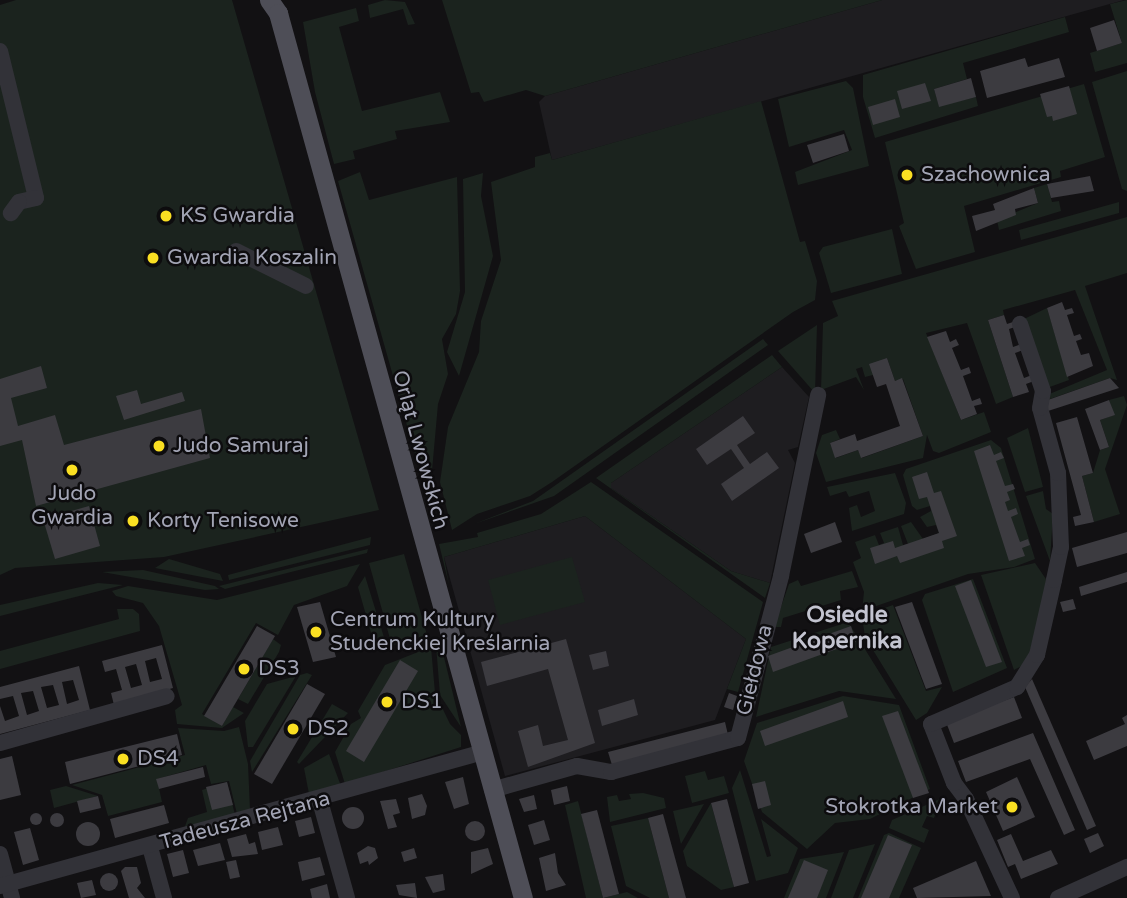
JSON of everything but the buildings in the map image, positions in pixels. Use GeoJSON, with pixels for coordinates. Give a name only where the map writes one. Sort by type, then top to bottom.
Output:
{"type":"FeatureCollection","features":[{"type":"Feature","properties":{"kind":"main road","name":"Orląt Lwowskich"},"geometry":{"type":"LineString","coordinates":[[276,4],[523,898]]}},
{"type":"Feature","properties":{"kind":"street"},"geometry":{"type":"LineString","coordinates":[[0,51],[36,198],[19,202],[11,213]]}},
{"type":"Feature","properties":{"kind":"street"},"geometry":{"type":"LineString","coordinates":[[236,251],[306,286]]}},
{"type":"Feature","properties":{"kind":"street"},"geometry":{"type":"LineString","coordinates":[[1012,898],[966,799],[954,783],[931,724],[1017,687],[1037,655],[1055,579],[1061,547],[1058,473],[1040,408],[1043,391],[1020,324]]}},
{"type":"Feature","properties":{"kind":"street","name":"Giełdowa"},"geometry":{"type":"LineString","coordinates":[[492,790],[577,766],[611,772],[738,738],[781,576],[818,395]]}},
{"type":"Feature","properties":{"kind":"street"},"geometry":{"type":"LineString","coordinates":[[0,743],[167,696]]}},
{"type":"Feature","properties":{"kind":"street","name":"Tadeusza Rejtana"},"geometry":{"type":"LineString","coordinates":[[7,889],[481,753]]}},
{"type":"Feature","properties":{"kind":"street"},"geometry":{"type":"LineString","coordinates":[[320,801],[347,898]]}},
{"type":"Feature","properties":{"kind":"street"},"geometry":{"type":"LineString","coordinates":[[150,847],[164,898]]}},
{"type":"Feature","properties":{"kind":"street"},"geometry":{"type":"LineString","coordinates":[[0,854],[7,889]]}},
{"type":"Feature","properties":{"kind":"street"},"geometry":{"type":"LineString","coordinates":[[1058,898],[1127,867]]}},
{"type":"Feature","properties":{"kind":"shaded area","name":"Gwardia Koszalin"},"geometry":{"type":"Polygon","coordinates":[[[16,0],[232,0],[379,510],[164,557],[15,568],[0,575],[0,5],[16,0]]]}},
{"type":"Feature","properties":{"kind":"shaded area"},"geometry":{"type":"Polygon","coordinates":[[[385,0],[405,2],[415,24],[408,25],[403,9],[370,18],[368,5],[385,0]]]}},
{"type":"Feature","properties":{"kind":"shaded area"},"geometry":{"type":"Polygon","coordinates":[[[442,0],[882,0],[545,96],[526,90],[484,102],[479,92],[471,93],[442,0]]]}},
{"type":"Feature","properties":{"kind":"shaded area"},"geometry":{"type":"Polygon","coordinates":[[[882,0],[1124,0],[552,160],[539,102],[545,96],[882,0]]]}},
{"type":"Feature","properties":{"kind":"shaded area"},"geometry":{"type":"Polygon","coordinates":[[[1127,0],[1127,63],[1095,72],[1090,53],[1122,43],[1110,4],[1127,0]]]}},
{"type":"Feature","properties":{"kind":"shaded area"},"geometry":{"type":"Polygon","coordinates":[[[356,8],[359,21],[339,27],[362,111],[440,92],[450,122],[395,131],[397,139],[353,151],[355,159],[334,164],[315,92],[303,22],[356,8]]]}},
{"type":"Feature","properties":{"kind":"shaded area"},"geometry":{"type":"Polygon","coordinates":[[[1065,17],[1069,32],[963,63],[967,79],[934,89],[939,106],[976,97],[978,106],[875,138],[863,97],[863,75],[1065,17]]]}},
{"type":"Feature","properties":{"kind":"shaded area"},"geometry":{"type":"Polygon","coordinates":[[[1127,71],[1127,191],[1122,189],[1092,82],[1127,71]]]}},
{"type":"Feature","properties":{"kind":"shaded area"},"geometry":{"type":"Polygon","coordinates":[[[846,81],[853,88],[869,166],[798,185],[795,172],[852,150],[844,130],[789,147],[778,99],[846,81]]]}},
{"type":"Feature","properties":{"kind":"shaded area"},"geometry":{"type":"Polygon","coordinates":[[[1084,84],[1105,157],[1060,171],[1061,177],[964,206],[975,252],[916,269],[899,226],[904,223],[885,142],[1084,84]]]}},
{"type":"Feature","properties":{"kind":"shaded area"},"geometry":{"type":"Polygon","coordinates":[[[761,101],[800,242],[805,241],[817,281],[815,300],[793,312],[530,496],[477,514],[452,530],[440,482],[448,427],[479,352],[481,321],[501,260],[491,182],[535,167],[535,157],[550,153],[552,160],[761,101]]]}},
{"type":"Feature","properties":{"kind":"shaded area"},"geometry":{"type":"Polygon","coordinates":[[[360,172],[369,200],[457,177],[460,291],[456,314],[442,339],[448,374],[438,404],[431,482],[417,461],[338,181],[360,172]]]}},
{"type":"Feature","properties":{"kind":"shaded area"},"geometry":{"type":"Polygon","coordinates":[[[483,173],[481,196],[493,256],[459,376],[447,352],[465,292],[463,179],[483,173]]]}},
{"type":"Feature","properties":{"kind":"shaded area"},"geometry":{"type":"Polygon","coordinates":[[[1047,184],[1052,202],[1059,201],[1061,211],[999,230],[997,220],[1038,203],[1034,188],[1047,184]]]}},
{"type":"Feature","properties":{"kind":"shaded area"},"geometry":{"type":"Polygon","coordinates":[[[1119,202],[1119,213],[1021,240],[1019,230],[1119,202]]]}},
{"type":"Feature","properties":{"kind":"shaded area"},"geometry":{"type":"Polygon","coordinates":[[[1127,217],[1127,273],[1085,286],[1117,380],[1110,378],[1047,400],[1047,395],[1107,370],[1075,290],[1003,310],[1004,315],[988,320],[1013,397],[996,404],[967,323],[926,333],[961,420],[984,412],[991,432],[939,453],[933,451],[927,435],[923,458],[826,482],[816,453],[822,435],[836,430],[840,439],[830,443],[836,458],[858,450],[862,458],[923,436],[903,379],[895,381],[887,358],[873,375],[865,377],[862,367],[856,369],[864,390],[856,377],[821,390],[823,323],[838,316],[832,301],[1127,217]]]}},
{"type":"Feature","properties":{"kind":"shaded area"},"geometry":{"type":"Polygon","coordinates":[[[892,229],[902,274],[831,293],[819,253],[823,247],[892,229]]]}},
{"type":"Feature","properties":{"kind":"shaded area"},"geometry":{"type":"Polygon","coordinates":[[[1047,308],[1069,380],[1047,388],[1024,319],[1047,308]]]}},
{"type":"Feature","properties":{"kind":"shaded area"},"geometry":{"type":"Polygon","coordinates":[[[817,325],[815,393],[778,351],[817,325]]]}},
{"type":"Feature","properties":{"kind":"shaded area"},"geometry":{"type":"Polygon","coordinates":[[[763,339],[768,345],[554,496],[474,524],[533,501],[763,339]]]}},
{"type":"Feature","properties":{"kind":"shaded area"},"geometry":{"type":"Polygon","coordinates":[[[772,355],[782,367],[611,483],[611,488],[731,571],[770,583],[765,598],[596,478],[772,355]]]}},
{"type":"Feature","properties":{"kind":"shaded area"},"geometry":{"type":"Polygon","coordinates":[[[782,367],[809,397],[798,447],[788,450],[795,463],[770,583],[731,571],[611,488],[611,483],[782,367]]]}},
{"type":"Feature","properties":{"kind":"shaded area"},"geometry":{"type":"Polygon","coordinates":[[[1124,396],[1127,405],[1105,469],[1120,514],[1094,522],[1082,476],[1093,473],[1100,450],[1109,447],[1100,420],[1114,415],[1109,400],[1124,396]]]}},
{"type":"Feature","properties":{"kind":"shaded area"},"geometry":{"type":"Polygon","coordinates":[[[1028,428],[1043,487],[1025,492],[1007,438],[1028,428]]]}},
{"type":"Feature","properties":{"kind":"shaded area"},"geometry":{"type":"Polygon","coordinates":[[[991,440],[1001,448],[1035,559],[1014,567],[968,574],[862,611],[864,592],[853,562],[861,558],[855,542],[875,535],[879,545],[884,543],[880,533],[898,527],[903,545],[908,544],[901,526],[911,522],[923,539],[939,533],[936,525],[927,527],[920,517],[931,511],[930,506],[917,510],[912,506],[903,475],[906,469],[991,440]]]}},
{"type":"Feature","properties":{"kind":"shaded area"},"geometry":{"type":"Polygon","coordinates":[[[895,473],[906,503],[904,514],[852,531],[849,508],[857,505],[861,517],[875,511],[869,491],[849,497],[846,491],[830,496],[827,487],[895,473]]]}},
{"type":"Feature","properties":{"kind":"shaded area"},"geometry":{"type":"Polygon","coordinates":[[[591,482],[763,602],[738,692],[727,689],[746,639],[585,516],[444,557],[449,585],[439,544],[478,537],[477,533],[541,514],[591,482]]]}},
{"type":"Feature","properties":{"kind":"shaded area"},"geometry":{"type":"Polygon","coordinates":[[[1043,491],[1046,509],[1053,514],[1050,561],[1026,496],[1043,491]]]}},
{"type":"Feature","properties":{"kind":"shaded area"},"geometry":{"type":"Polygon","coordinates":[[[585,516],[746,639],[715,720],[505,776],[444,557],[585,516]]]}},
{"type":"Feature","properties":{"kind":"shaded area"},"geometry":{"type":"Polygon","coordinates":[[[371,537],[370,545],[229,580],[228,575],[371,537]]]}},
{"type":"Feature","properties":{"kind":"shaded area"},"geometry":{"type":"Polygon","coordinates":[[[368,549],[367,553],[225,589],[219,586],[368,549]]]}},
{"type":"Feature","properties":{"kind":"shaded area"},"geometry":{"type":"Polygon","coordinates":[[[404,554],[427,635],[392,646],[369,563],[404,554]]]}},
{"type":"Feature","properties":{"kind":"shaded area"},"geometry":{"type":"Polygon","coordinates":[[[572,557],[585,602],[500,625],[488,580],[572,557]]]}},
{"type":"Feature","properties":{"kind":"shaded area"},"geometry":{"type":"Polygon","coordinates":[[[169,559],[220,574],[223,581],[155,568],[169,559]]]}},
{"type":"Feature","properties":{"kind":"shaded area"},"geometry":{"type":"Polygon","coordinates":[[[1035,563],[1048,582],[1027,663],[1014,670],[981,575],[1035,563]]]}},
{"type":"Feature","properties":{"kind":"shaded area"},"geometry":{"type":"Polygon","coordinates":[[[360,564],[347,586],[294,605],[278,635],[256,623],[202,714],[222,726],[233,707],[244,713],[222,728],[177,724],[175,710],[182,705],[159,626],[143,603],[116,596],[112,591],[128,586],[217,600],[360,564]]]}},
{"type":"Feature","properties":{"kind":"shaded area"},"geometry":{"type":"Polygon","coordinates":[[[143,570],[219,589],[205,590],[102,572],[143,570]]]}},
{"type":"Feature","properties":{"kind":"shaded area"},"geometry":{"type":"Polygon","coordinates":[[[852,571],[858,587],[840,591],[841,600],[783,618],[781,627],[774,627],[789,584],[798,580],[801,586],[852,571]]]}},
{"type":"Feature","properties":{"kind":"shaded area"},"geometry":{"type":"Polygon","coordinates":[[[365,576],[387,647],[370,652],[375,647],[358,587],[365,576]]]}},
{"type":"Feature","properties":{"kind":"shaded area"},"geometry":{"type":"Polygon","coordinates":[[[973,579],[1007,668],[953,692],[922,600],[925,594],[973,579]]]}},
{"type":"Feature","properties":{"kind":"shaded area"},"geometry":{"type":"Polygon","coordinates":[[[98,583],[123,585],[0,616],[0,605],[98,583]]]}},
{"type":"Feature","properties":{"kind":"shaded area"},"geometry":{"type":"Polygon","coordinates":[[[893,605],[926,691],[942,687],[927,713],[916,720],[865,637],[862,616],[893,605]]]}},
{"type":"Feature","properties":{"kind":"shaded area"},"geometry":{"type":"Polygon","coordinates":[[[117,609],[133,609],[139,614],[140,631],[0,669],[0,651],[119,619],[117,609]]]}},
{"type":"Feature","properties":{"kind":"shaded area"},"geometry":{"type":"Polygon","coordinates":[[[848,622],[896,699],[839,691],[756,717],[771,647],[848,622]]]}},
{"type":"Feature","properties":{"kind":"shaded area"},"geometry":{"type":"Polygon","coordinates":[[[273,639],[281,645],[279,652],[248,704],[238,699],[273,639]]]}},
{"type":"Feature","properties":{"kind":"shaded area"},"geometry":{"type":"Polygon","coordinates":[[[436,645],[443,653],[461,727],[440,695],[436,645]]]}},
{"type":"Feature","properties":{"kind":"shaded area"},"geometry":{"type":"Polygon","coordinates":[[[431,647],[435,693],[450,724],[461,735],[461,747],[345,784],[335,752],[351,724],[361,718],[358,711],[385,665],[431,647]]]}},
{"type":"Feature","properties":{"kind":"shaded area"},"geometry":{"type":"Polygon","coordinates":[[[300,675],[312,675],[252,772],[250,761],[300,675]]]}},
{"type":"Feature","properties":{"kind":"shaded area"},"geometry":{"type":"Polygon","coordinates":[[[296,676],[253,747],[248,747],[245,721],[267,684],[296,676]]]}},
{"type":"Feature","properties":{"kind":"shaded area"},"geometry":{"type":"Polygon","coordinates":[[[843,696],[899,705],[930,789],[870,819],[835,823],[807,849],[762,812],[744,761],[757,723],[843,696]]]}},
{"type":"Feature","properties":{"kind":"shaded area"},"geometry":{"type":"Polygon","coordinates":[[[332,704],[348,713],[299,764],[297,762],[332,704]]]}},
{"type":"Feature","properties":{"kind":"shaded area"},"geometry":{"type":"Polygon","coordinates":[[[239,727],[248,764],[250,810],[237,814],[229,781],[211,784],[206,765],[157,779],[162,802],[108,816],[102,795],[72,785],[185,755],[178,728],[224,731],[239,727]]]}},
{"type":"Feature","properties":{"kind":"shaded area"},"geometry":{"type":"Polygon","coordinates":[[[329,754],[341,786],[309,794],[304,768],[329,754]]]}},
{"type":"Feature","properties":{"kind":"shaded area"},"geometry":{"type":"Polygon","coordinates":[[[740,770],[767,857],[771,856],[761,819],[798,848],[788,873],[756,881],[732,788],[740,770]]]}},
{"type":"Feature","properties":{"kind":"shaded area"},"geometry":{"type":"Polygon","coordinates":[[[705,771],[708,780],[724,776],[729,793],[692,803],[685,776],[705,771]]]}},
{"type":"Feature","properties":{"kind":"shaded area"},"geometry":{"type":"Polygon","coordinates":[[[227,782],[235,815],[184,829],[188,818],[207,812],[202,790],[227,782]]]}},
{"type":"Feature","properties":{"kind":"shaded area"},"geometry":{"type":"Polygon","coordinates":[[[66,786],[98,796],[54,808],[50,790],[66,786]]]}},
{"type":"Feature","properties":{"kind":"shaded area"},"geometry":{"type":"Polygon","coordinates":[[[643,793],[664,798],[666,808],[610,822],[607,797],[617,795],[619,801],[631,799],[629,794],[643,793]]]}},
{"type":"Feature","properties":{"kind":"shaded area"},"geometry":{"type":"Polygon","coordinates":[[[942,798],[934,818],[927,816],[922,827],[929,830],[924,843],[889,828],[892,820],[942,798]]]}},
{"type":"Feature","properties":{"kind":"shaded area"},"geometry":{"type":"Polygon","coordinates":[[[578,801],[603,898],[586,898],[565,805],[578,801]]]}},
{"type":"Feature","properties":{"kind":"shaded area"},"geometry":{"type":"Polygon","coordinates":[[[711,803],[734,887],[721,890],[687,866],[683,851],[711,803]]]}},
{"type":"Feature","properties":{"kind":"shaded area"},"geometry":{"type":"Polygon","coordinates":[[[704,804],[681,844],[673,811],[704,804]]]}},
{"type":"Feature","properties":{"kind":"shaded area"},"geometry":{"type":"Polygon","coordinates":[[[648,818],[669,898],[650,898],[626,886],[611,826],[648,818]]]}},
{"type":"Feature","properties":{"kind":"shaded area"},"geometry":{"type":"Polygon","coordinates":[[[889,833],[921,848],[899,898],[858,898],[884,835],[889,833]]]}},
{"type":"Feature","properties":{"kind":"shaded area"},"geometry":{"type":"Polygon","coordinates":[[[875,844],[853,898],[831,898],[849,850],[875,844]]]}},
{"type":"Feature","properties":{"kind":"shaded area"},"geometry":{"type":"Polygon","coordinates":[[[844,852],[826,898],[784,898],[800,859],[844,852]]]}},
{"type":"Feature","properties":{"kind":"shaded area"},"geometry":{"type":"Polygon","coordinates":[[[627,892],[638,898],[603,898],[627,892]]]}},
{"type":"Feature","properties":{"kind":"place","name":"Szachownica"},"geometry":{"type":"Point","coordinates":[907,175]}},
{"type":"Feature","properties":{"kind":"place","name":"KS Gwardia"},"geometry":{"type":"Point","coordinates":[166,216]}},
{"type":"Feature","properties":{"kind":"place","name":"Gwardia Koszalin"},"geometry":{"type":"Point","coordinates":[153,258]}},
{"type":"Feature","properties":{"kind":"place","name":"Judo Samuraj"},"geometry":{"type":"Point","coordinates":[159,446]}},
{"type":"Feature","properties":{"kind":"place","name":"Judo Gwardia"},"geometry":{"type":"Point","coordinates":[72,470]}},
{"type":"Feature","properties":{"kind":"place","name":"Korty Tenisowe"},"geometry":{"type":"Point","coordinates":[133,521]}},
{"type":"Feature","properties":{"kind":"place","name":"Centrum Kultury Studenckiej Kreślarnia"},"geometry":{"type":"Point","coordinates":[316,632]}},
{"type":"Feature","properties":{"kind":"place","name":"DS3"},"geometry":{"type":"Point","coordinates":[244,669]}},
{"type":"Feature","properties":{"kind":"place","name":"DS1"},"geometry":{"type":"Point","coordinates":[387,702]}},
{"type":"Feature","properties":{"kind":"place","name":"DS2"},"geometry":{"type":"Point","coordinates":[293,729]}},
{"type":"Feature","properties":{"kind":"place","name":"DS4"},"geometry":{"type":"Point","coordinates":[123,759]}},
{"type":"Feature","properties":{"kind":"place","name":"Stokrotka Market"},"geometry":{"type":"Point","coordinates":[1012,807]}},
{"type":"Feature","properties":{"kind":"district","name":"Osiedle Kopernika"},"geometry":{"type":"Point","coordinates":[847,628]}}]}
